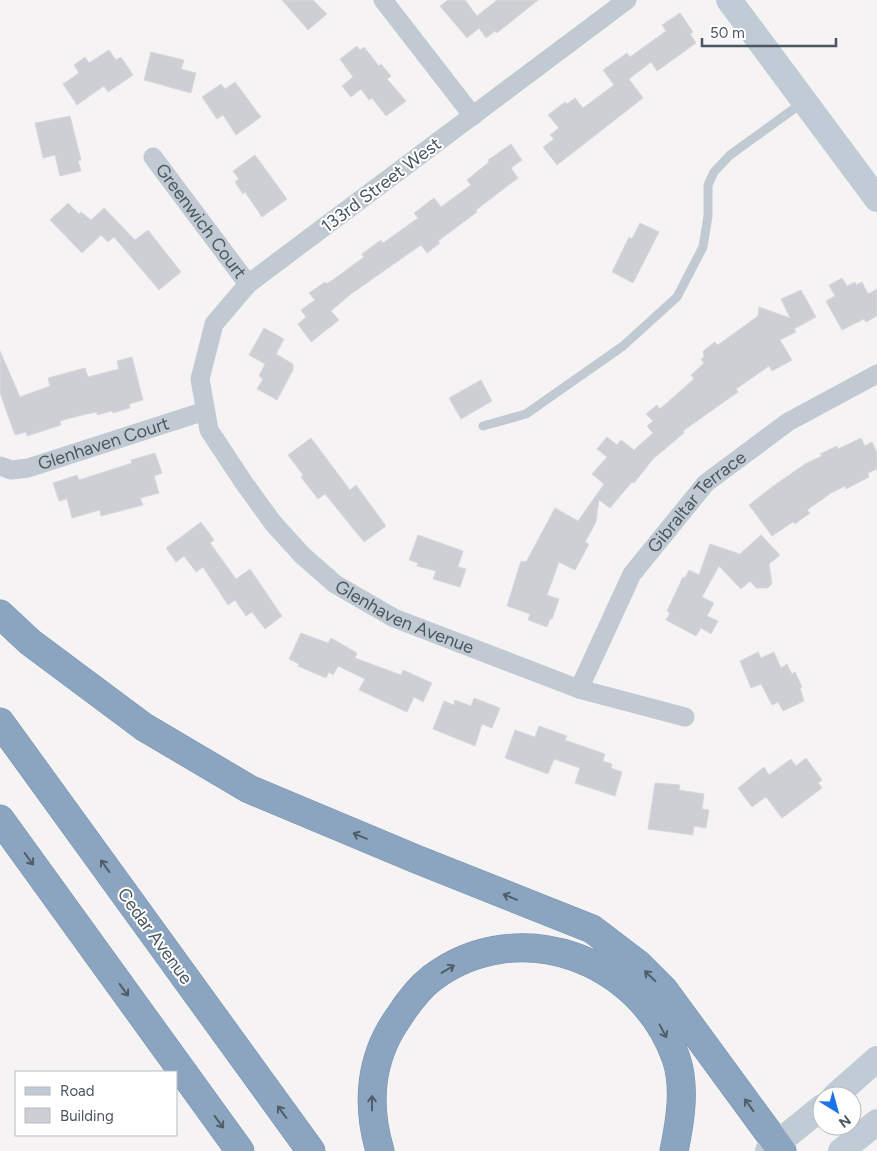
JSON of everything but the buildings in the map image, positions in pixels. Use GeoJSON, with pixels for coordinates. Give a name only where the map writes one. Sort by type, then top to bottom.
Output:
{"type":"FeatureCollection","features":[{"type":"Feature","properties":{"kind":"highway"},"geometry":{"type":"LineString","coordinates":[[0,614],[30,642],[144,727],[249,789],[416,860],[592,929],[638,964],[664,990],[776,1149]]}},
{"type":"Feature","properties":{"kind":"highway","name":"Cedar Avenue"},"geometry":{"type":"LineString","coordinates":[[0,722],[311,1151]]}},
{"type":"Feature","properties":{"kind":"highway"},"geometry":{"type":"LineString","coordinates":[[0,819],[240,1151]]}},
{"type":"Feature","properties":{"kind":"highway"},"geometry":{"type":"LineString","coordinates":[[380,1151],[374,1132],[372,1102],[375,1066],[389,1031],[408,1003],[432,978],[462,961],[492,950],[523,947],[558,951],[588,961],[622,982],[644,1002],[662,1028],[676,1059],[681,1089],[681,1120],[674,1151]]}},
{"type":"Feature","properties":{"kind":"street"},"geometry":{"type":"LineString","coordinates":[[383,0],[473,116]]}},
{"type":"Feature","properties":{"kind":"street","name":"133rd Street West"},"geometry":{"type":"LineString","coordinates":[[205,411],[200,378],[214,324],[248,284],[627,0]]}},
{"type":"Feature","properties":{"kind":"street"},"geometry":{"type":"LineString","coordinates":[[729,0],[877,199]]}},
{"type":"Feature","properties":{"kind":"street","name":"Greenwich Court"},"geometry":{"type":"LineString","coordinates":[[153,157],[248,284]]}},
{"type":"Feature","properties":{"kind":"street","name":"Gibraltar Terrace"},"geometry":{"type":"LineString","coordinates":[[580,690],[632,574],[706,483],[788,422],[877,374]]}},
{"type":"Feature","properties":{"kind":"street","name":"Glenhaven Court"},"geometry":{"type":"LineString","coordinates":[[0,466],[10,470],[28,468],[205,411]]}},
{"type":"Feature","properties":{"kind":"street","name":"Glenhaven Avenue"},"geometry":{"type":"LineString","coordinates":[[205,411],[209,430],[273,523],[302,555],[335,584],[394,618],[580,690],[685,717]]}},
{"type":"Feature","properties":{"kind":"street"},"geometry":{"type":"LineString","coordinates":[[846,1086],[877,1058]]}},
{"type":"Feature","properties":{"kind":"street"},"geometry":{"type":"LineString","coordinates":[[776,1149],[812,1116]]}},
{"type":"Feature","properties":{"kind":"street"},"geometry":{"type":"LineString","coordinates":[[841,1151],[877,1122]]}},
{"type":"Feature","properties":{"kind":"lane"},"geometry":{"type":"LineString","coordinates":[[483,426],[526,414],[623,346],[677,297],[704,247],[708,216],[708,185],[714,172],[730,155],[804,101]]}}]}
